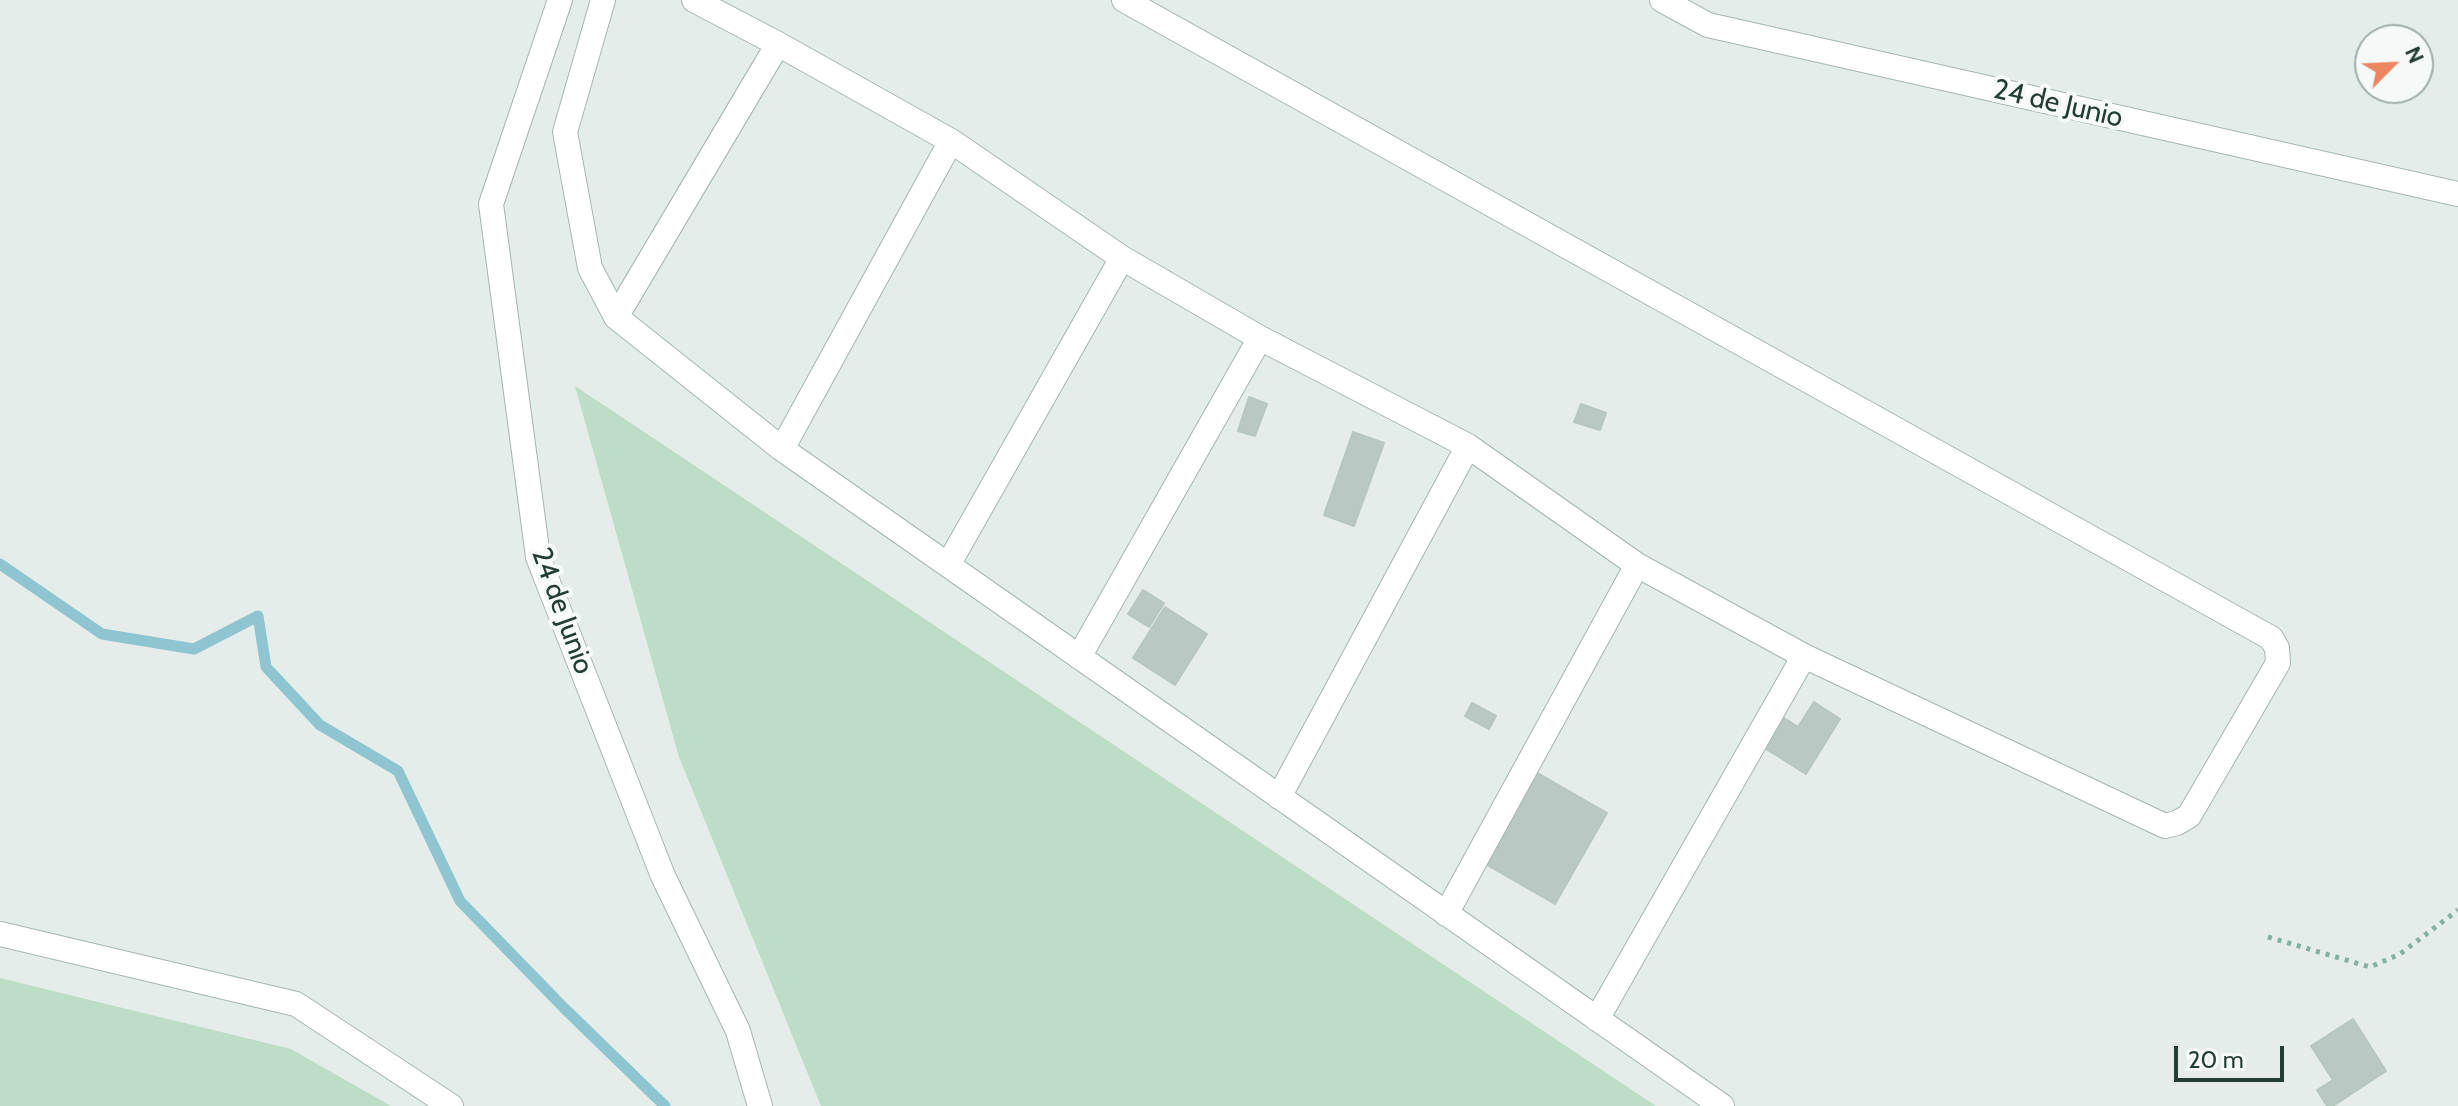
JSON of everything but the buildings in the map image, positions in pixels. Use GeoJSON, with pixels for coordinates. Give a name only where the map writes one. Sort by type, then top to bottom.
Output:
{"type":"FeatureCollection","features":[{"type":"Feature","properties":{"kind":"street","name":"24 de Junio"},"geometry":{"type":"LineString","coordinates":[[560,0],[491,204],[538,557],[663,876],[738,1031],[760,1106]]}},
{"type":"Feature","properties":{"kind":"street"},"geometry":{"type":"LineString","coordinates":[[603,0],[565,132],[590,268],[616,317],[782,449],[1722,1106]]}},
{"type":"Feature","properties":{"kind":"street"},"geometry":{"type":"LineString","coordinates":[[694,0],[951,141],[1122,258],[1260,338],[1468,446],[1637,565],[1804,656],[2165,826],[2189,816],[2278,663],[2277,648],[2271,638],[1124,0]]}},
{"type":"Feature","properties":{"kind":"street","name":"24 de Junio"},"geometry":{"type":"LineString","coordinates":[[1662,0],[1708,25],[2458,194]]}},
{"type":"Feature","properties":{"kind":"street"},"geometry":{"type":"LineString","coordinates":[[616,317],[778,44]]}},
{"type":"Feature","properties":{"kind":"street"},"geometry":{"type":"LineString","coordinates":[[782,449],[951,141]]}},
{"type":"Feature","properties":{"kind":"street"},"geometry":{"type":"LineString","coordinates":[[948,565],[1122,258]]}},
{"type":"Feature","properties":{"kind":"street"},"geometry":{"type":"LineString","coordinates":[[1079,657],[1260,338]]}},
{"type":"Feature","properties":{"kind":"street"},"geometry":{"type":"LineString","coordinates":[[1279,797],[1468,446]]}},
{"type":"Feature","properties":{"kind":"street"},"geometry":{"type":"LineString","coordinates":[[1446,914],[1637,565]]}},
{"type":"Feature","properties":{"kind":"street"},"geometry":{"type":"LineString","coordinates":[[1597,1019],[1804,656]]}},
{"type":"Feature","properties":{"kind":"street"},"geometry":{"type":"LineString","coordinates":[[0,934],[296,1004],[451,1106]]}},
{"type":"Feature","properties":{"kind":"path"},"geometry":{"type":"LineString","coordinates":[[2268,937],[2370,967],[2400,954],[2458,910]]}},
{"type":"Feature","properties":{"kind":"green space"},"geometry":{"type":"Polygon","coordinates":[[[575,386],[1656,1106],[821,1106],[679,757],[575,386]]]}},
{"type":"Feature","properties":{"kind":"green space"},"geometry":{"type":"Polygon","coordinates":[[[0,978],[291,1049],[391,1106],[0,1106],[0,978]]]}},
{"type":"Feature","properties":{"kind":"waterway"},"geometry":{"type":"LineString","coordinates":[[0,564],[102,634],[194,649],[258,616],[266,667],[320,725],[398,771],[460,901],[665,1106]]}}]}
